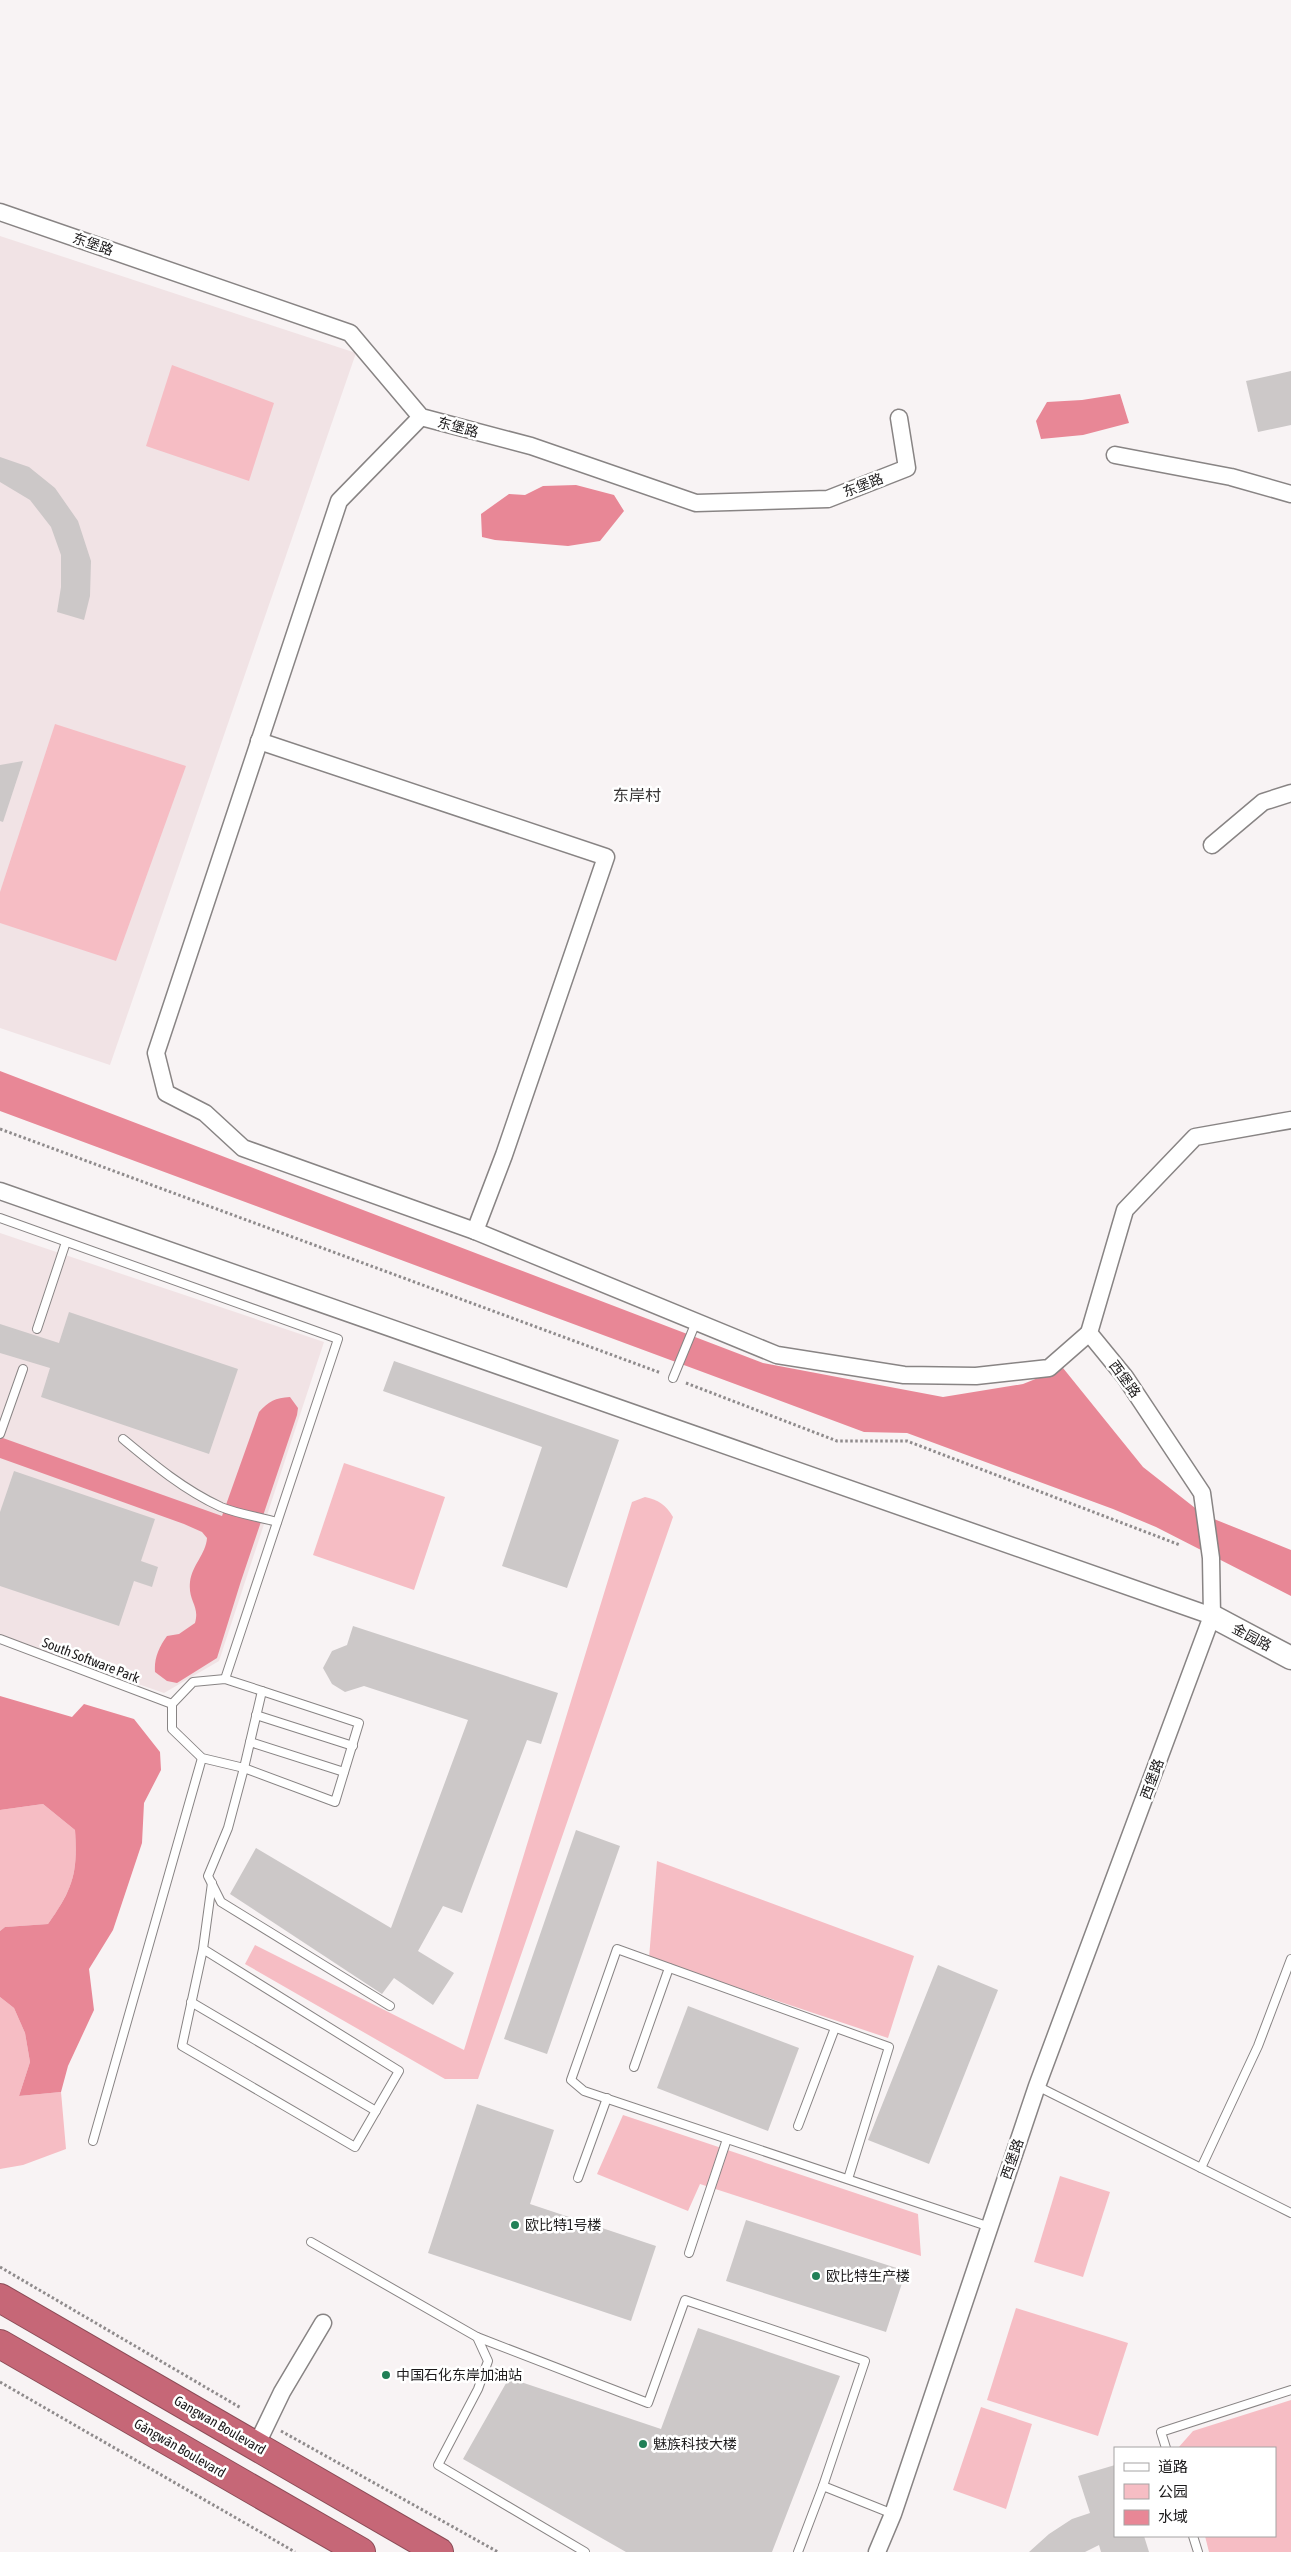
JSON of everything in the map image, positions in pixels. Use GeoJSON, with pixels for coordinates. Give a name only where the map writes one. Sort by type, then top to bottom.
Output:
{"type":"FeatureCollection","features":[{"type":"Feature","properties":{"kind":"highway","name":"Gangwan Boulevard"},"geometry":{"type":"LineString","coordinates":[[0,2298],[262,2435],[439,2552]]}},
{"type":"Feature","properties":{"kind":"highway","name":"Gǎngwān Boulevard"},"geometry":{"type":"LineString","coordinates":[[0,2344],[361,2552]]}},
{"type":"Feature","properties":{"kind":"street","name":"东堡路"},"geometry":{"type":"LineString","coordinates":[[0,212],[350,333],[421,417],[530,446],[696,503],[828,499],[907,468],[899,418]]}},
{"type":"Feature","properties":{"kind":"street"},"geometry":{"type":"LineString","coordinates":[[421,417],[339,501],[156,1052],[166,1093],[205,1113],[243,1148],[475,1231],[777,1355],[904,1375],[976,1376],[1049,1368],[1090,1333],[1125,1210],[1195,1137],[1291,1120]]}},
{"type":"Feature","properties":{"kind":"street"},"geometry":{"type":"LineString","coordinates":[[1115,455],[1231,477],[1291,494]]}},
{"type":"Feature","properties":{"kind":"street"},"geometry":{"type":"LineString","coordinates":[[259,741],[606,857],[504,1155],[475,1231]]}},
{"type":"Feature","properties":{"kind":"street"},"geometry":{"type":"LineString","coordinates":[[1212,845],[1264,802],[1291,793]]}},
{"type":"Feature","properties":{"kind":"street"},"geometry":{"type":"LineString","coordinates":[[0,1191],[1212,1616]]}},
{"type":"Feature","properties":{"kind":"street","name":"西堡路"},"geometry":{"type":"LineString","coordinates":[[877,2552],[893,2514],[1037,2086],[1212,1616],[1211,1558],[1204,1498],[1125,1377],[1090,1333]]}},
{"type":"Feature","properties":{"kind":"street","name":"金园路"},"geometry":{"type":"LineString","coordinates":[[1212,1616],[1291,1658]]}},
{"type":"Feature","properties":{"kind":"street"},"geometry":{"type":"LineString","coordinates":[[262,2435],[282,2392],[323,2323]]}},
{"type":"Feature","properties":{"kind":"lane"},"geometry":{"type":"LineString","coordinates":[[0,1218],[338,1339],[225,1679]]}},
{"type":"Feature","properties":{"kind":"lane"},"geometry":{"type":"LineString","coordinates":[[37,1329],[66,1242]]}},
{"type":"Feature","properties":{"kind":"lane"},"geometry":{"type":"LineString","coordinates":[[673,1378],[696,1322]]}},
{"type":"Feature","properties":{"kind":"lane"},"geometry":{"type":"LineString","coordinates":[[1,1431],[23,1369]]}},
{"type":"Feature","properties":{"kind":"lane"},"geometry":{"type":"LineString","coordinates":[[122,1438],[155,1466],[189,1490],[222,1507],[277,1522]]}},
{"type":"Feature","properties":{"kind":"lane","name":"South Software Park"},"geometry":{"type":"LineString","coordinates":[[0,1639],[172,1704]]}},
{"type":"Feature","properties":{"kind":"lane"},"geometry":{"type":"LineString","coordinates":[[225,1679],[262,1691],[359,1723],[335,1802],[244,1768],[202,1758],[172,1729],[172,1704],[193,1682],[225,1679]]}},
{"type":"Feature","properties":{"kind":"lane"},"geometry":{"type":"LineString","coordinates":[[262,1691],[228,1828],[208,1876],[221,1902],[390,2006]]}},
{"type":"Feature","properties":{"kind":"lane"},"geometry":{"type":"LineString","coordinates":[[256,1715],[353,1746]]}},
{"type":"Feature","properties":{"kind":"lane"},"geometry":{"type":"LineString","coordinates":[[250,1742],[344,1772]]}},
{"type":"Feature","properties":{"kind":"lane"},"geometry":{"type":"LineString","coordinates":[[94,2141],[202,1758]]}},
{"type":"Feature","properties":{"kind":"lane"},"geometry":{"type":"LineString","coordinates":[[202,1949],[399,2072],[355,2147],[182,2046],[202,1949],[212,1883]]}},
{"type":"Feature","properties":{"kind":"lane"},"geometry":{"type":"LineString","coordinates":[[848,2179],[889,2047],[617,1949],[571,2080],[584,2091],[990,2227]]}},
{"type":"Feature","properties":{"kind":"lane"},"geometry":{"type":"LineString","coordinates":[[1201,2168],[1258,2046],[1291,1959]]}},
{"type":"Feature","properties":{"kind":"lane"},"geometry":{"type":"LineString","coordinates":[[634,2067],[669,1968]]}},
{"type":"Feature","properties":{"kind":"lane"},"geometry":{"type":"LineString","coordinates":[[191,2002],[376,2111]]}},
{"type":"Feature","properties":{"kind":"lane"},"geometry":{"type":"LineString","coordinates":[[798,2126],[835,2028]]}},
{"type":"Feature","properties":{"kind":"lane"},"geometry":{"type":"LineString","coordinates":[[1037,2086],[1291,2213]]}},
{"type":"Feature","properties":{"kind":"lane"},"geometry":{"type":"LineString","coordinates":[[578,2178],[607,2098]]}},
{"type":"Feature","properties":{"kind":"lane"},"geometry":{"type":"LineString","coordinates":[[689,2253],[727,2139]]}},
{"type":"Feature","properties":{"kind":"lane"},"geometry":{"type":"LineString","coordinates":[[311,2242],[477,2337],[648,2403],[686,2300],[865,2361],[823,2486],[798,2552]]}},
{"type":"Feature","properties":{"kind":"lane"},"geometry":{"type":"LineString","coordinates":[[477,2337],[488,2361],[478,2389],[438,2464],[585,2552]]}},
{"type":"Feature","properties":{"kind":"lane"},"geometry":{"type":"LineString","coordinates":[[1166,2447],[1161,2432],[1291,2390]]}},
{"type":"Feature","properties":{"kind":"lane"},"geometry":{"type":"LineString","coordinates":[[823,2486],[893,2514]]}},
{"type":"Feature","properties":{"kind":"lane"},"geometry":{"type":"LineString","coordinates":[[1193,2537],[1198,2552]]}},
{"type":"Feature","properties":{"kind":"path"},"geometry":{"type":"LineString","coordinates":[[0,1130],[673,1378],[837,1441],[906,1441],[1180,1545]]}},
{"type":"Feature","properties":{"kind":"path"},"geometry":{"type":"LineString","coordinates":[[0,2267],[262,2435],[498,2552]]}},
{"type":"Feature","properties":{"kind":"path"},"geometry":{"type":"LineString","coordinates":[[0,2382],[295,2552]]}},
{"type":"Feature","properties":{"kind":"shaded area"},"geometry":{"type":"Polygon","coordinates":[[[0,236],[356,353],[110,1065],[0,1028],[0,236]]]}},
{"type":"Feature","properties":{"kind":"shaded area"},"geometry":{"type":"Polygon","coordinates":[[[0,1233],[324,1342],[219,1661],[164,1693],[0,1636],[0,1233]]]}},
{"type":"Feature","properties":{"kind":"green space"},"geometry":{"type":"Polygon","coordinates":[[[172,365],[274,403],[249,481],[146,446],[172,365]]]}},
{"type":"Feature","properties":{"kind":"green space"},"geometry":{"type":"Polygon","coordinates":[[[55,724],[186,766],[116,961],[0,923],[0,892],[55,724]]]}},
{"type":"Feature","properties":{"kind":"green space"},"geometry":{"type":"Polygon","coordinates":[[[344,1463],[445,1497],[414,1590],[313,1555],[344,1463]]]}},
{"type":"Feature","properties":{"kind":"green space"},"geometry":{"type":"Polygon","coordinates":[[[645,1497],[662,1504],[673,1517],[478,2079],[445,2079],[245,1964],[255,1945],[464,2050],[632,1502],[645,1497]]]}},
{"type":"Feature","properties":{"kind":"green space"},"geometry":{"type":"Polygon","coordinates":[[[43,1804],[75,1830],[76,1858],[72,1880],[63,1901],[48,1924],[5,1927],[0,1931],[0,1810],[43,1804]]]}},
{"type":"Feature","properties":{"kind":"green space"},"geometry":{"type":"Polygon","coordinates":[[[657,1861],[914,1956],[888,2038],[649,1958],[657,1861]]]}},
{"type":"Feature","properties":{"kind":"green space"},"geometry":{"type":"Polygon","coordinates":[[[0,1997],[14,2008],[25,2033],[30,2062],[19,2096],[61,2092],[66,2149],[23,2165],[0,2169],[0,1997]]]}},
{"type":"Feature","properties":{"kind":"green space"},"geometry":{"type":"Polygon","coordinates":[[[623,2115],[918,2214],[921,2256],[700,2184],[688,2211],[597,2174],[623,2115]]]}},
{"type":"Feature","properties":{"kind":"green space"},"geometry":{"type":"Polygon","coordinates":[[[1060,2176],[1110,2192],[1083,2277],[1034,2262],[1060,2176]]]}},
{"type":"Feature","properties":{"kind":"green space"},"geometry":{"type":"Polygon","coordinates":[[[1016,2308],[1128,2343],[1098,2436],[987,2400],[1016,2308]]]}},
{"type":"Feature","properties":{"kind":"green space"},"geometry":{"type":"Polygon","coordinates":[[[1291,2400],[1291,2552],[1209,2552],[1205,2537],[1276,2537],[1276,2447],[1179,2447],[1193,2431],[1291,2400]]]}},
{"type":"Feature","properties":{"kind":"green space"},"geometry":{"type":"Polygon","coordinates":[[[981,2407],[1032,2424],[1006,2509],[953,2490],[981,2407]]]}},
{"type":"Feature","properties":{"kind":"water"},"geometry":{"type":"Polygon","coordinates":[[[1120,394],[1129,423],[1083,435],[1041,439],[1036,421],[1047,402],[1082,400],[1120,394]]]}},
{"type":"Feature","properties":{"kind":"water"},"geometry":{"type":"Polygon","coordinates":[[[576,485],[614,495],[624,511],[600,541],[568,546],[495,540],[482,537],[481,514],[509,494],[525,495],[543,486],[576,485]]]}},
{"type":"Feature","properties":{"kind":"water"},"geometry":{"type":"Polygon","coordinates":[[[0,1071],[763,1363],[943,1397],[1023,1384],[1063,1368],[1143,1467],[1204,1515],[1291,1550],[1291,1596],[1156,1527],[1113,1509],[907,1433],[864,1432],[0,1111],[0,1071]]]}},
{"type":"Feature","properties":{"kind":"water"},"geometry":{"type":"Polygon","coordinates":[[[290,1397],[298,1408],[297,1415],[217,1658],[177,1683],[167,1681],[155,1672],[156,1657],[167,1636],[179,1634],[195,1623],[196,1612],[190,1582],[193,1570],[204,1549],[207,1538],[202,1532],[184,1524],[0,1458],[0,1437],[222,1516],[259,1412],[273,1401],[290,1397]]]}},
{"type":"Feature","properties":{"kind":"water"},"geometry":{"type":"Polygon","coordinates":[[[0,1696],[72,1717],[84,1704],[134,1719],[160,1752],[161,1770],[144,1803],[142,1843],[113,1930],[89,1969],[94,2010],[68,2066],[61,2092],[19,2096],[30,2062],[25,2033],[14,2008],[0,1997],[0,1931],[5,1927],[48,1924],[63,1901],[72,1880],[76,1858],[75,1830],[43,1804],[0,1810],[0,1696]]]}},
{"type":"Feature","properties":{"kind":"building"},"geometry":{"type":"Polygon","coordinates":[[[1291,371],[1291,425],[1258,432],[1246,381],[1291,371]]]}},
{"type":"Feature","properties":{"kind":"building"},"geometry":{"type":"Polygon","coordinates":[[[0,457],[29,467],[55,488],[78,521],[91,561],[90,596],[84,620],[57,612],[61,587],[61,555],[51,527],[30,500],[0,482],[0,457]]]}},
{"type":"Feature","properties":{"kind":"building"},"geometry":{"type":"Polygon","coordinates":[[[23,761],[3,822],[0,821],[0,765],[23,761]]]}},
{"type":"Feature","properties":{"kind":"building"},"geometry":{"type":"Polygon","coordinates":[[[69,1312],[238,1369],[209,1454],[41,1397],[50,1368],[0,1353],[0,1324],[59,1343],[69,1312]]]}},
{"type":"Feature","properties":{"kind":"building"},"geometry":{"type":"Polygon","coordinates":[[[394,1361],[619,1440],[567,1588],[502,1566],[542,1447],[383,1391],[394,1361]]]}},
{"type":"Feature","properties":{"kind":"building"},"geometry":{"type":"Polygon","coordinates":[[[14,1471],[155,1519],[141,1561],[158,1567],[152,1587],[134,1581],[119,1626],[0,1586],[0,1512],[14,1471]]]}},
{"type":"Feature","properties":{"kind":"building"},"geometry":{"type":"Polygon","coordinates":[[[353,1626],[558,1693],[541,1744],[527,1740],[462,1913],[443,1906],[418,1951],[454,1973],[433,2005],[394,1978],[382,1994],[230,1894],[256,1848],[391,1928],[468,1720],[364,1686],[345,1692],[332,1684],[323,1668],[332,1651],[347,1645],[353,1626]]]}},
{"type":"Feature","properties":{"kind":"building"},"geometry":{"type":"Polygon","coordinates":[[[576,1830],[620,1846],[547,2054],[504,2039],[576,1830]]]}},
{"type":"Feature","properties":{"kind":"building"},"geometry":{"type":"Polygon","coordinates":[[[938,1965],[998,1990],[929,2164],[868,2140],[938,1965]]]}},
{"type":"Feature","properties":{"kind":"building"},"geometry":{"type":"Polygon","coordinates":[[[688,2006],[799,2048],[768,2131],[657,2088],[688,2006]]]}},
{"type":"Feature","properties":{"kind":"building","name":"欧比特1号楼"},"geometry":{"type":"Polygon","coordinates":[[[477,2104],[554,2130],[530,2204],[656,2246],[631,2321],[428,2253],[477,2104]]]}},
{"type":"Feature","properties":{"kind":"building","name":"欧比特生产楼"},"geometry":{"type":"Polygon","coordinates":[[[746,2220],[906,2271],[886,2332],[726,2281],[746,2220]]]}},
{"type":"Feature","properties":{"kind":"building","name":"魅族科技大楼"},"geometry":{"type":"Polygon","coordinates":[[[698,2328],[840,2376],[772,2552],[626,2552],[463,2459],[509,2378],[661,2429],[698,2328]]]}},
{"type":"Feature","properties":{"kind":"building"},"geometry":{"type":"Polygon","coordinates":[[[1114,2465],[1114,2537],[1144,2537],[1149,2552],[1101,2552],[1099,2545],[1085,2552],[1029,2552],[1049,2534],[1072,2519],[1090,2513],[1078,2476],[1114,2465]]]}},
{"type":"Feature","properties":{"kind":"place","name":"欧比特1号楼"},"geometry":{"type":"Point","coordinates":[515,2225]}},
{"type":"Feature","properties":{"kind":"place","name":"欧比特生产楼"},"geometry":{"type":"Point","coordinates":[816,2276]}},
{"type":"Feature","properties":{"kind":"place","name":"中国石化东岸加油站"},"geometry":{"type":"Point","coordinates":[386,2375]}},
{"type":"Feature","properties":{"kind":"place","name":"魅族科技大楼"},"geometry":{"type":"Point","coordinates":[643,2444]}},
{"type":"Feature","properties":{"kind":"district","name":"东岸村"},"geometry":{"type":"Point","coordinates":[637,795]}}]}
